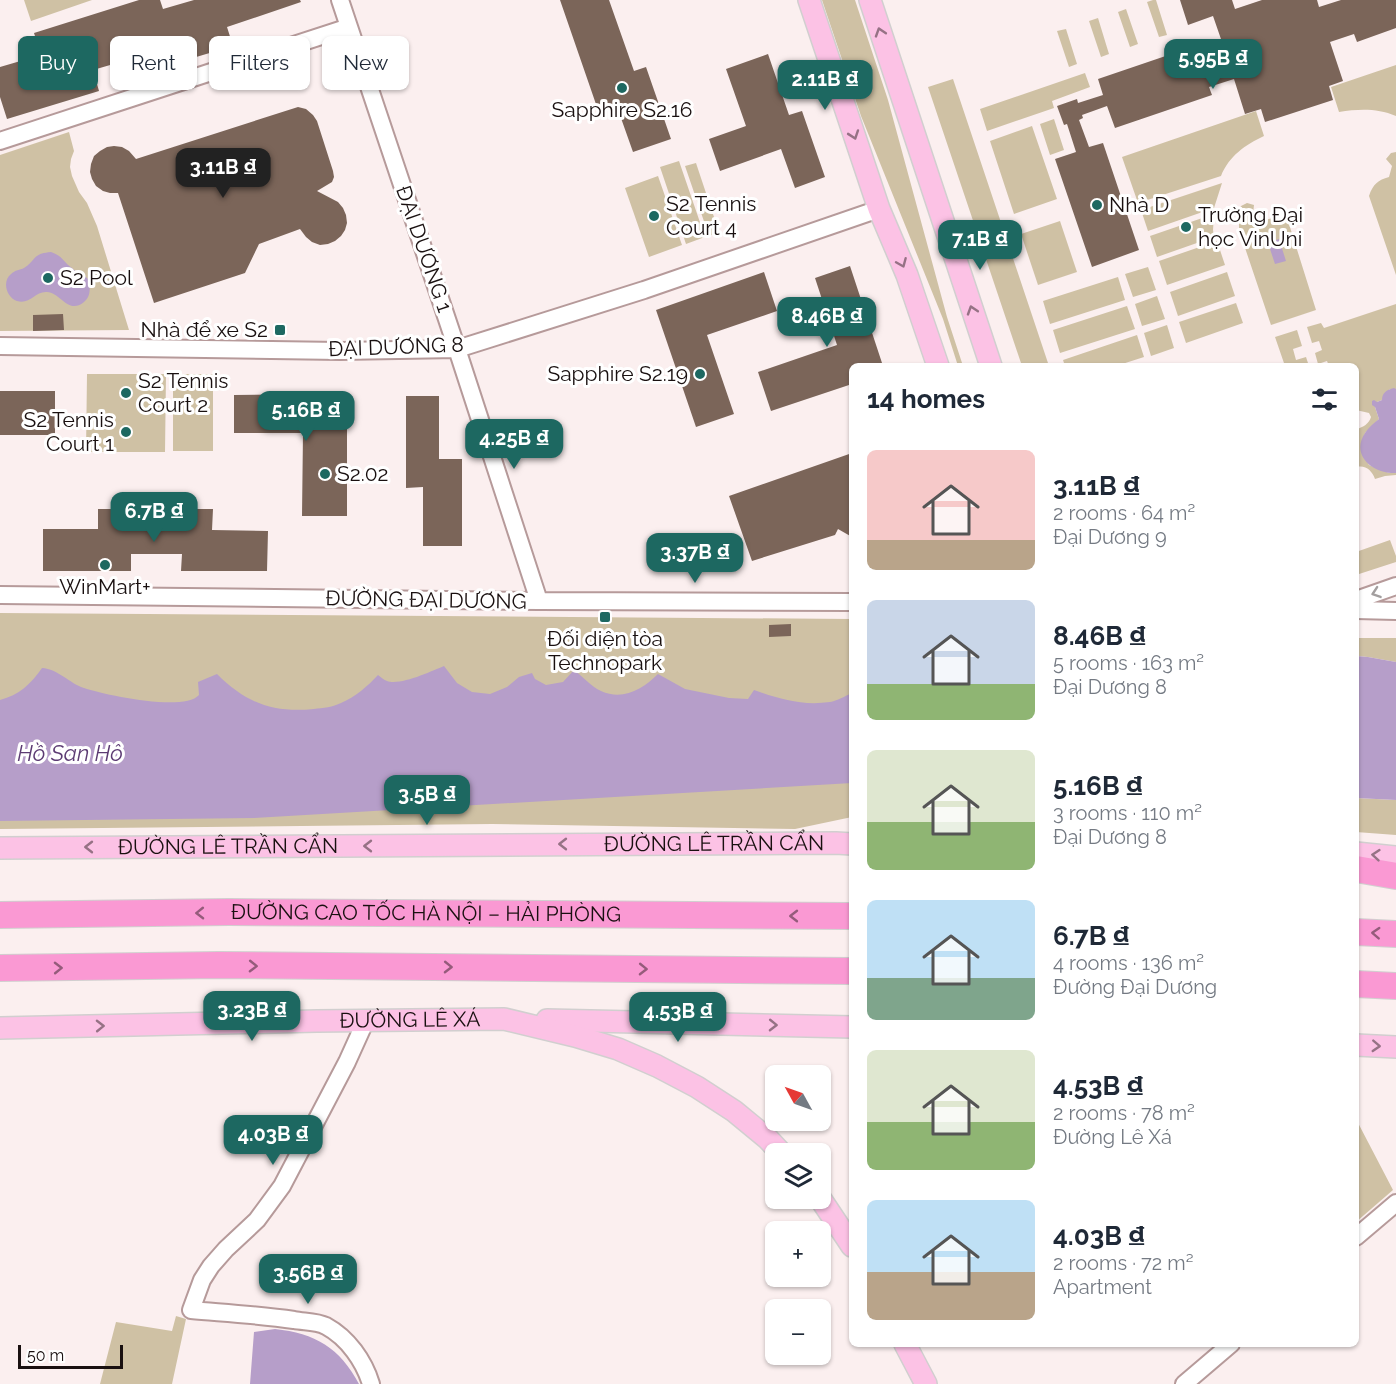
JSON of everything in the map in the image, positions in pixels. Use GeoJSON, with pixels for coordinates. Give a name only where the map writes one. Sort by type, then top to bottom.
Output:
{"type":"FeatureCollection","features":[{"type":"Feature","properties":{"kind":"highway"},"geometry":{"type":"LineString","coordinates":[[1359,870],[1396,876]]}},
{"type":"Feature","properties":{"kind":"highway","name":"ĐƯỜNG CAO TỐC HÀ NỘI – HẢI PHÒNG"},"geometry":{"type":"LineString","coordinates":[[0,915],[241,912],[849,916]]}},
{"type":"Feature","properties":{"kind":"highway"},"geometry":{"type":"LineString","coordinates":[[1359,932],[1396,934]]}},
{"type":"Feature","properties":{"kind":"highway"},"geometry":{"type":"LineString","coordinates":[[0,968],[219,965],[849,971]]}},
{"type":"Feature","properties":{"kind":"highway"},"geometry":{"type":"LineString","coordinates":[[1359,984],[1396,986]]}},
{"type":"Feature","properties":{"kind":"main road"},"geometry":{"type":"LineString","coordinates":[[809,0],[879,209],[907,275],[937,363]]}},
{"type":"Feature","properties":{"kind":"main road"},"geometry":{"type":"LineString","coordinates":[[870,0],[990,363]]}},
{"type":"Feature","properties":{"kind":"main road","name":"ĐƯỜNG LÊ TRẦN CẨN"},"geometry":{"type":"LineString","coordinates":[[0,848],[846,842]]}},
{"type":"Feature","properties":{"kind":"main road"},"geometry":{"type":"LineString","coordinates":[[1359,853],[1396,857]]}},
{"type":"Feature","properties":{"kind":"main road"},"geometry":{"type":"LineString","coordinates":[[504,1019],[849,1027]]}},
{"type":"Feature","properties":{"kind":"main road","name":"ĐƯỜNG LÊ XÁ"},"geometry":{"type":"LineString","coordinates":[[0,1028],[504,1019],[618,1049],[657,1066],[697,1087],[734,1111],[772,1143]]}},
{"type":"Feature","properties":{"kind":"main road"},"geometry":{"type":"LineString","coordinates":[[1359,1045],[1396,1047]]}},
{"type":"Feature","properties":{"kind":"main road"},"geometry":{"type":"LineString","coordinates":[[827,1209],[849,1242]]}},
{"type":"Feature","properties":{"kind":"main road"},"geometry":{"type":"LineString","coordinates":[[907,1347],[926,1384]]}},
{"type":"Feature","properties":{"kind":"street","name":"ĐẠI DƯƠNG 1"},"geometry":{"type":"LineString","coordinates":[[340,0],[539,601]]}},
{"type":"Feature","properties":{"kind":"street"},"geometry":{"type":"LineString","coordinates":[[0,141],[349,27]]}},
{"type":"Feature","properties":{"kind":"street","name":"ĐẠI DƯƠNG 8"},"geometry":{"type":"LineString","coordinates":[[0,346],[340,351],[457,349],[649,288],[879,209]]}},
{"type":"Feature","properties":{"kind":"street"},"geometry":{"type":"LineString","coordinates":[[1359,599],[1396,586]]}},
{"type":"Feature","properties":{"kind":"street","name":"ĐƯỜNG ĐẠI DƯƠNG"},"geometry":{"type":"LineString","coordinates":[[0,595],[849,602]]}},
{"type":"Feature","properties":{"kind":"street"},"geometry":{"type":"LineString","coordinates":[[1359,610],[1396,611]]}},
{"type":"Feature","properties":{"kind":"street"},"geometry":{"type":"LineString","coordinates":[[366,1020],[347,1062],[282,1186],[257,1220],[211,1266],[202,1280],[191,1310],[270,1317],[325,1326],[357,1354],[371,1384]]}},
{"type":"Feature","properties":{"kind":"street"},"geometry":{"type":"LineString","coordinates":[[1359,1234],[1396,1203]]}},
{"type":"Feature","properties":{"kind":"street"},"geometry":{"type":"LineString","coordinates":[[1184,1384],[1227,1347]]}},
{"type":"Feature","properties":{"kind":"shaded area"},"geometry":{"type":"Polygon","coordinates":[[[24,0],[92,0],[31,21],[24,0]]]}},
{"type":"Feature","properties":{"kind":"shaded area"},"geometry":{"type":"Polygon","coordinates":[[[822,0],[855,0],[888,100],[947,317],[962,363],[957,363],[943,319],[861,116],[822,0]]]}},
{"type":"Feature","properties":{"kind":"shaded area"},"geometry":{"type":"Polygon","coordinates":[[[1156,0],[1167,35],[1159,37],[1147,2],[1156,0]]]}},
{"type":"Feature","properties":{"kind":"shaded area"},"geometry":{"type":"Polygon","coordinates":[[[1126,9],[1138,44],[1130,47],[1118,12],[1126,9]]]}},
{"type":"Feature","properties":{"kind":"shaded area"},"geometry":{"type":"Polygon","coordinates":[[[1098,18],[1109,54],[1101,57],[1089,21],[1098,18]]]}},
{"type":"Feature","properties":{"kind":"shaded area"},"geometry":{"type":"Polygon","coordinates":[[[1066,29],[1077,64],[1069,67],[1057,31],[1066,29]]]}},
{"type":"Feature","properties":{"kind":"shaded area"},"geometry":{"type":"Polygon","coordinates":[[[1396,65],[1396,116],[1368,110],[1339,112],[1331,87],[1396,65]]]}},
{"type":"Feature","properties":{"kind":"shaded area"},"geometry":{"type":"Polygon","coordinates":[[[1085,73],[1090,87],[1052,101],[1054,108],[987,131],[980,109],[1085,73]]]}},
{"type":"Feature","properties":{"kind":"shaded area"},"geometry":{"type":"Polygon","coordinates":[[[953,79],[1048,363],[1021,363],[928,87],[953,79]]]}},
{"type":"Feature","properties":{"kind":"shaded area"},"geometry":{"type":"Polygon","coordinates":[[[1256,111],[1264,136],[1238,152],[1228,163],[1221,176],[1138,203],[1122,157],[1256,111]]]}},
{"type":"Feature","properties":{"kind":"shaded area"},"geometry":{"type":"Polygon","coordinates":[[[1054,119],[1064,150],[1050,155],[1040,124],[1054,119]]]}},
{"type":"Feature","properties":{"kind":"shaded area"},"geometry":{"type":"Polygon","coordinates":[[[1032,126],[1057,199],[1014,214],[990,141],[1032,126]]]}},
{"type":"Feature","properties":{"kind":"shaded area"},"geometry":{"type":"Polygon","coordinates":[[[69,132],[74,151],[70,167],[72,176],[97,226],[129,330],[0,331],[0,155],[69,132]]]}},
{"type":"Feature","properties":{"kind":"shaded area"},"geometry":{"type":"Polygon","coordinates":[[[1396,152],[1396,275],[1369,196],[1376,183],[1389,177],[1392,166],[1386,159],[1391,153],[1396,152]]]}},
{"type":"Feature","properties":{"kind":"shaded area"},"geometry":{"type":"Polygon","coordinates":[[[679,161],[705,237],[686,244],[660,167],[679,161]]]}},
{"type":"Feature","properties":{"kind":"shaded area"},"geometry":{"type":"Polygon","coordinates":[[[696,163],[719,232],[709,236],[685,166],[696,163]]]}},
{"type":"Feature","properties":{"kind":"shaded area","name":"S2 Tennis Court 4"},"geometry":{"type":"Polygon","coordinates":[[[658,176],[682,245],[649,257],[625,188],[658,176]]]}},
{"type":"Feature","properties":{"kind":"shaded area"},"geometry":{"type":"Polygon","coordinates":[[[1222,183],[1214,208],[1148,231],[1141,210],[1222,183]]]}},
{"type":"Feature","properties":{"kind":"shaded area"},"geometry":{"type":"Polygon","coordinates":[[[1247,203],[1254,205],[1253,214],[1262,221],[1276,218],[1289,224],[1316,310],[1271,325],[1239,230],[1239,209],[1247,203]]]}},
{"type":"Feature","properties":{"kind":"shaded area"},"geometry":{"type":"Polygon","coordinates":[[[1214,214],[1214,237],[1157,257],[1150,236],[1214,214]]]}},
{"type":"Feature","properties":{"kind":"shaded area"},"geometry":{"type":"Polygon","coordinates":[[[1060,221],[1077,272],[1038,285],[1021,234],[1060,221]]]}},
{"type":"Feature","properties":{"kind":"shaded area"},"geometry":{"type":"Polygon","coordinates":[[[1217,241],[1225,265],[1167,285],[1159,261],[1217,241]]]}},
{"type":"Feature","properties":{"kind":"shaded area"},"geometry":{"type":"Polygon","coordinates":[[[1148,267],[1156,290],[1133,297],[1125,274],[1148,267]]]}},
{"type":"Feature","properties":{"kind":"shaded area"},"geometry":{"type":"Polygon","coordinates":[[[1227,272],[1235,296],[1178,316],[1170,292],[1227,272]]]}},
{"type":"Feature","properties":{"kind":"shaded area"},"geometry":{"type":"Polygon","coordinates":[[[1118,277],[1125,300],[1050,324],[1043,301],[1118,277]]]}},
{"type":"Feature","properties":{"kind":"shaded area"},"geometry":{"type":"Polygon","coordinates":[[[1157,296],[1165,319],[1142,326],[1135,304],[1157,296]]]}},
{"type":"Feature","properties":{"kind":"shaded area"},"geometry":{"type":"Polygon","coordinates":[[[1236,303],[1243,323],[1186,343],[1179,322],[1236,303]]]}},
{"type":"Feature","properties":{"kind":"shaded area"},"geometry":{"type":"Polygon","coordinates":[[[1396,304],[1396,389],[1390,389],[1382,400],[1377,402],[1375,407],[1379,419],[1365,433],[1362,453],[1369,465],[1389,473],[1396,473],[1396,475],[1375,479],[1368,469],[1359,467],[1359,428],[1366,425],[1371,417],[1369,413],[1359,411],[1359,363],[1328,363],[1327,361],[1318,363],[1315,353],[1322,350],[1319,341],[1312,343],[1307,327],[1321,323],[1324,328],[1396,304]]]}},
{"type":"Feature","properties":{"kind":"shaded area"},"geometry":{"type":"Polygon","coordinates":[[[1127,306],[1135,329],[1060,353],[1053,330],[1127,306]]]}},
{"type":"Feature","properties":{"kind":"shaded area"},"geometry":{"type":"Polygon","coordinates":[[[1167,325],[1174,348],[1151,356],[1144,333],[1167,325]]]}},
{"type":"Feature","properties":{"kind":"shaded area"},"geometry":{"type":"Polygon","coordinates":[[[1297,330],[1302,346],[1293,349],[1296,360],[1306,357],[1308,363],[1284,363],[1275,337],[1297,330]]]}},
{"type":"Feature","properties":{"kind":"shaded area"},"geometry":{"type":"Polygon","coordinates":[[[1137,335],[1144,357],[1125,363],[1064,363],[1063,360],[1137,335]]]}},
{"type":"Feature","properties":{"kind":"shaded area"},"geometry":{"type":"Polygon","coordinates":[[[87,374],[166,374],[165,452],[86,452],[87,374]]]}},
{"type":"Feature","properties":{"kind":"shaded area"},"geometry":{"type":"Polygon","coordinates":[[[173,374],[213,374],[213,451],[173,451],[173,374]]]}},
{"type":"Feature","properties":{"kind":"shaded area"},"geometry":{"type":"Polygon","coordinates":[[[1390,540],[1396,562],[1359,574],[1359,551],[1390,540]]]}},
{"type":"Feature","properties":{"kind":"shaded area"},"geometry":{"type":"Polygon","coordinates":[[[0,613],[849,619],[849,818],[795,829],[492,824],[0,829],[0,613]]]}},
{"type":"Feature","properties":{"kind":"shaded area"},"geometry":{"type":"Polygon","coordinates":[[[1359,638],[1396,638],[1396,662],[1359,656],[1359,638]]]}},
{"type":"Feature","properties":{"kind":"shaded area"},"geometry":{"type":"Polygon","coordinates":[[[1359,798],[1396,800],[1396,835],[1359,832],[1359,798]]]}},
{"type":"Feature","properties":{"kind":"shaded area"},"geometry":{"type":"Polygon","coordinates":[[[1359,1125],[1393,1190],[1359,1219],[1359,1125]]]}},
{"type":"Feature","properties":{"kind":"shaded area"},"geometry":{"type":"Polygon","coordinates":[[[176,1316],[186,1319],[172,1384],[100,1384],[116,1322],[172,1331],[176,1316]]]}},
{"type":"Feature","properties":{"kind":"water"},"geometry":{"type":"Polygon","coordinates":[[[1279,239],[1286,261],[1275,264],[1268,243],[1279,239]]]}},
{"type":"Feature","properties":{"kind":"water","name":"S2 Pool"},"geometry":{"type":"Polygon","coordinates":[[[51,252],[89,280],[90,292],[86,300],[73,306],[47,292],[22,302],[13,299],[6,285],[8,277],[24,268],[37,256],[51,252]]]}},
{"type":"Feature","properties":{"kind":"water"},"geometry":{"type":"Polygon","coordinates":[[[1396,389],[1396,473],[1388,473],[1367,462],[1360,449],[1365,433],[1379,419],[1372,401],[1382,400],[1385,392],[1396,389]]]}},
{"type":"Feature","properties":{"kind":"water"},"geometry":{"type":"Polygon","coordinates":[[[1359,656],[1396,662],[1396,800],[1359,798],[1359,656]]]}},
{"type":"Feature","properties":{"kind":"water","name":"Hồ San Hô"},"geometry":{"type":"Polygon","coordinates":[[[444,666],[457,683],[472,692],[490,694],[507,687],[519,677],[532,673],[535,679],[546,685],[563,682],[574,670],[598,689],[617,695],[639,689],[658,674],[685,689],[729,698],[748,699],[754,690],[791,701],[820,703],[833,701],[849,694],[849,783],[254,818],[0,821],[0,700],[24,688],[42,668],[94,691],[144,701],[162,702],[191,700],[199,695],[198,682],[217,674],[239,692],[261,704],[299,710],[324,708],[341,703],[361,691],[378,675],[393,682],[416,677],[444,666]]]}},
{"type":"Feature","properties":{"kind":"water"},"geometry":{"type":"Polygon","coordinates":[[[275,1329],[302,1334],[325,1344],[352,1371],[359,1384],[250,1384],[254,1332],[275,1329]]]}},
{"type":"Feature","properties":{"kind":"building"},"geometry":{"type":"Polygon","coordinates":[[[139,0],[160,0],[163,9],[194,0],[300,0],[301,2],[227,27],[230,36],[209,36],[209,53],[197,57],[197,36],[110,36],[110,65],[98,69],[98,36],[35,36],[34,33],[139,0]]]}},
{"type":"Feature","properties":{"kind":"building","name":"Sapphire S2.16"},"geometry":{"type":"Polygon","coordinates":[[[560,0],[609,0],[634,71],[646,67],[671,139],[633,152],[616,104],[598,110],[560,0]]]}},
{"type":"Feature","properties":{"kind":"building"},"geometry":{"type":"Polygon","coordinates":[[[1180,0],[1232,0],[1235,9],[1262,0],[1317,0],[1319,7],[1341,0],[1396,0],[1396,28],[1357,42],[1354,34],[1330,42],[1343,81],[1329,86],[1333,100],[1265,122],[1261,109],[1245,114],[1234,79],[1209,87],[1212,95],[1115,128],[1107,106],[1082,115],[1083,118],[1079,120],[1089,147],[1103,143],[1139,250],[1092,267],[1055,159],[1076,152],[1067,124],[1064,125],[1057,106],[1077,99],[1078,103],[1103,95],[1098,79],[1195,46],[1197,51],[1222,42],[1213,16],[1188,25],[1180,0]]]}},
{"type":"Feature","properties":{"kind":"building"},"geometry":{"type":"Polygon","coordinates":[[[768,54],[789,115],[802,111],[825,177],[795,188],[781,149],[720,171],[709,139],[746,126],[726,69],[768,54]]]}},
{"type":"Feature","properties":{"kind":"building"},"geometry":{"type":"Polygon","coordinates":[[[18,62],[18,90],[98,90],[98,88],[99,91],[7,119],[0,97],[0,67],[18,62]]]}},
{"type":"Feature","properties":{"kind":"building"},"geometry":{"type":"Polygon","coordinates":[[[298,107],[306,109],[317,121],[334,177],[332,182],[317,191],[338,202],[343,208],[347,223],[341,236],[328,244],[320,245],[312,242],[300,229],[259,244],[245,273],[154,303],[118,193],[103,191],[92,179],[90,172],[94,156],[107,147],[114,146],[129,151],[136,159],[298,107]]]}},
{"type":"Feature","properties":{"kind":"building"},"geometry":{"type":"Polygon","coordinates":[[[850,266],[882,363],[849,363],[849,385],[771,411],[758,372],[837,345],[815,278],[850,266]]]}},
{"type":"Feature","properties":{"kind":"building","name":"Sapphire S2.19"},"geometry":{"type":"Polygon","coordinates":[[[764,272],[777,311],[707,335],[734,414],[696,427],[656,310],[764,272]]]}},
{"type":"Feature","properties":{"kind":"building"},"geometry":{"type":"Polygon","coordinates":[[[63,314],[64,330],[33,331],[33,315],[63,314]]]}},
{"type":"Feature","properties":{"kind":"building"},"geometry":{"type":"Polygon","coordinates":[[[0,391],[55,391],[55,435],[0,435],[0,391]]]}},
{"type":"Feature","properties":{"kind":"building","name":"S2.02"},"geometry":{"type":"Polygon","coordinates":[[[347,394],[347,516],[302,516],[303,433],[234,433],[234,395],[347,394]]]}},
{"type":"Feature","properties":{"kind":"building"},"geometry":{"type":"Polygon","coordinates":[[[406,396],[439,396],[439,459],[462,459],[462,546],[423,546],[423,487],[406,488],[406,396]]]}},
{"type":"Feature","properties":{"kind":"building"},"geometry":{"type":"Polygon","coordinates":[[[849,454],[849,535],[838,529],[835,535],[752,561],[729,496],[849,454]]]}},
{"type":"Feature","properties":{"kind":"building"},"geometry":{"type":"Polygon","coordinates":[[[98,509],[213,509],[212,530],[268,531],[267,571],[181,571],[182,554],[131,554],[131,571],[43,571],[43,529],[98,529],[98,509]]]}},
{"type":"Feature","properties":{"kind":"building"},"geometry":{"type":"Polygon","coordinates":[[[791,624],[791,636],[769,637],[769,625],[791,624]]]}},
{"type":"Feature","properties":{"kind":"place","name":"Sapphire S2.16"},"geometry":{"type":"Point","coordinates":[622,88]}},
{"type":"Feature","properties":{"kind":"place","name":"Nhà D"},"geometry":{"type":"Point","coordinates":[1097,205]}},
{"type":"Feature","properties":{"kind":"place","name":"S2 Tennis Court 4"},"geometry":{"type":"Point","coordinates":[654,216]}},
{"type":"Feature","properties":{"kind":"place","name":"Trường Đại học VinUni"},"geometry":{"type":"Point","coordinates":[1186,227]}},
{"type":"Feature","properties":{"kind":"place","name":"S2 Pool"},"geometry":{"type":"Point","coordinates":[48,278]}},
{"type":"Feature","properties":{"kind":"place","name":"Nhà để xe S2"},"geometry":{"type":"Point","coordinates":[280,330]}},
{"type":"Feature","properties":{"kind":"place","name":"Sapphire S2.19"},"geometry":{"type":"Point","coordinates":[700,374]}},
{"type":"Feature","properties":{"kind":"place","name":"S2 Tennis Court 2"},"geometry":{"type":"Point","coordinates":[126,393]}},
{"type":"Feature","properties":{"kind":"place","name":"S2 Tennis Court 1"},"geometry":{"type":"Point","coordinates":[126,432]}},
{"type":"Feature","properties":{"kind":"place","name":"S2.02"},"geometry":{"type":"Point","coordinates":[325,474]}},
{"type":"Feature","properties":{"kind":"place","name":"WinMart+"},"geometry":{"type":"Point","coordinates":[105,565]}},
{"type":"Feature","properties":{"kind":"place","name":"Đối diện tòa Technopark"},"geometry":{"type":"Point","coordinates":[605,617]}}]}
